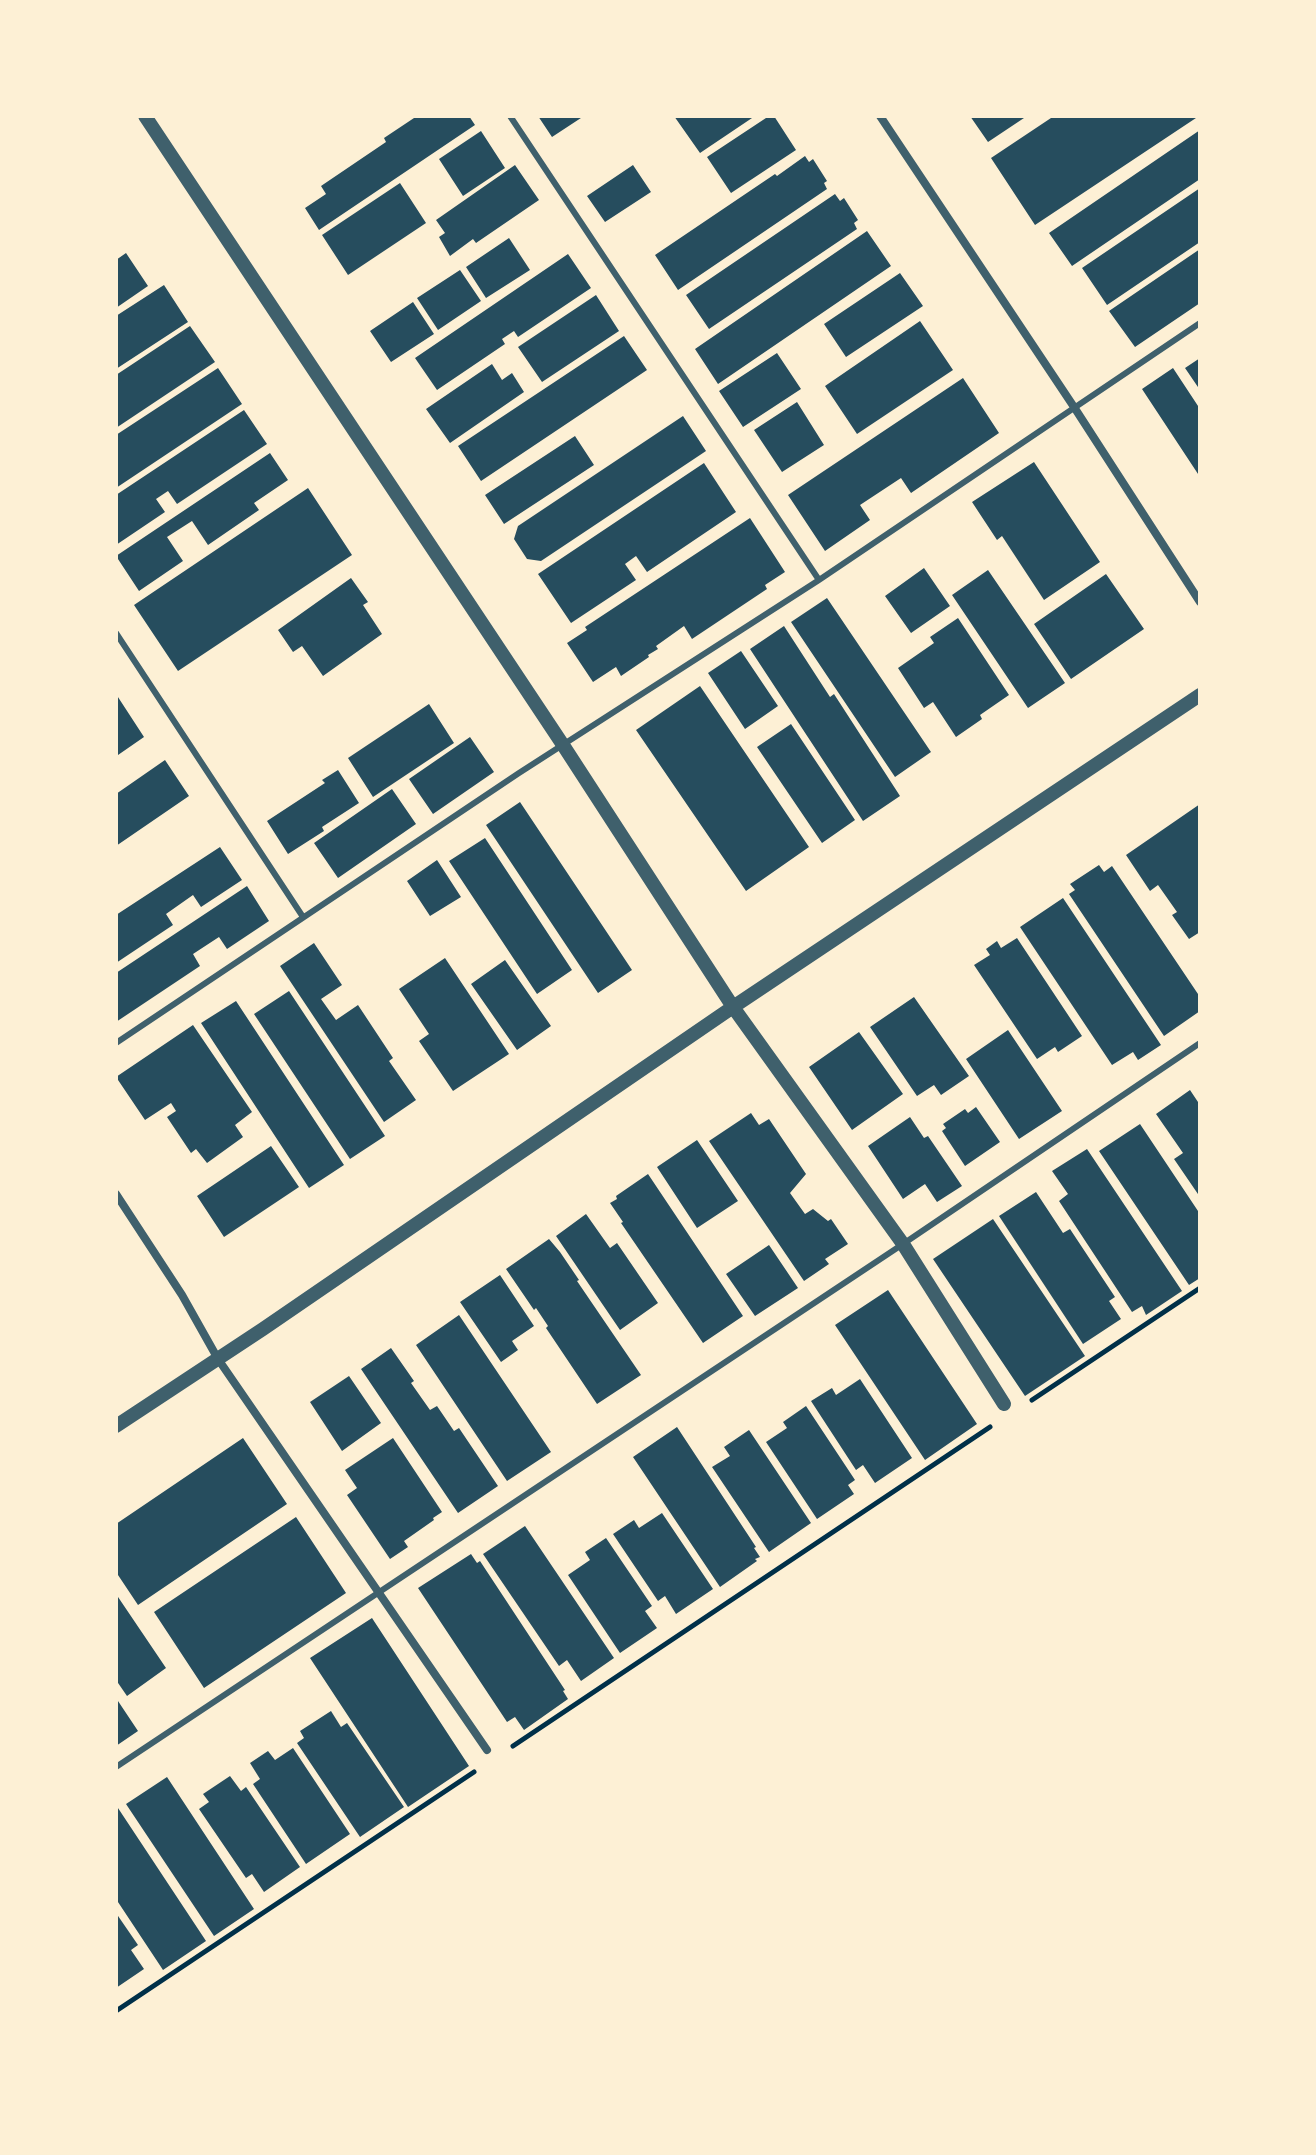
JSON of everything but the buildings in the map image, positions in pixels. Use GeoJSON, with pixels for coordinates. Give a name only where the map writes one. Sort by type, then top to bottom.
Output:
{"type":"FeatureCollection","features":[{"type":"Feature","properties":{"kind":"street"},"geometry":{"type":"LineString","coordinates":[[145,116],[563,745],[733,1007],[903,1244],[1004,1404]]}},
{"type":"Feature","properties":{"kind":"street"},"geometry":{"type":"LineString","coordinates":[[880,116],[1200,602]]}},
{"type":"Feature","properties":{"kind":"street"},"geometry":{"type":"LineString","coordinates":[[116,1426],[733,1007],[1200,695]]}},
{"type":"Feature","properties":{"kind":"street"},"geometry":{"type":"LineString","coordinates":[[116,1194],[182,1295],[218,1359],[487,1750]]}},
{"type":"Feature","properties":{"kind":"lane"},"geometry":{"type":"LineString","coordinates":[[510,116],[819,580]]}},
{"type":"Feature","properties":{"kind":"lane"},"geometry":{"type":"LineString","coordinates":[[116,1043],[563,745],[819,580],[1200,323]]}},
{"type":"Feature","properties":{"kind":"lane"},"geometry":{"type":"LineString","coordinates":[[116,633],[303,917]]}},
{"type":"Feature","properties":{"kind":"lane"},"geometry":{"type":"LineString","coordinates":[[116,1767],[1200,1043]]}},
{"type":"Feature","properties":{"kind":"path"},"geometry":{"type":"LineString","coordinates":[[1021,1406],[1200,1288]]}},
{"type":"Feature","properties":{"kind":"path"},"geometry":{"type":"LineString","coordinates":[[507,1750],[995,1424]]}},
{"type":"Feature","properties":{"kind":"path"},"geometry":{"type":"LineString","coordinates":[[116,2011],[480,1768]]}}]}
